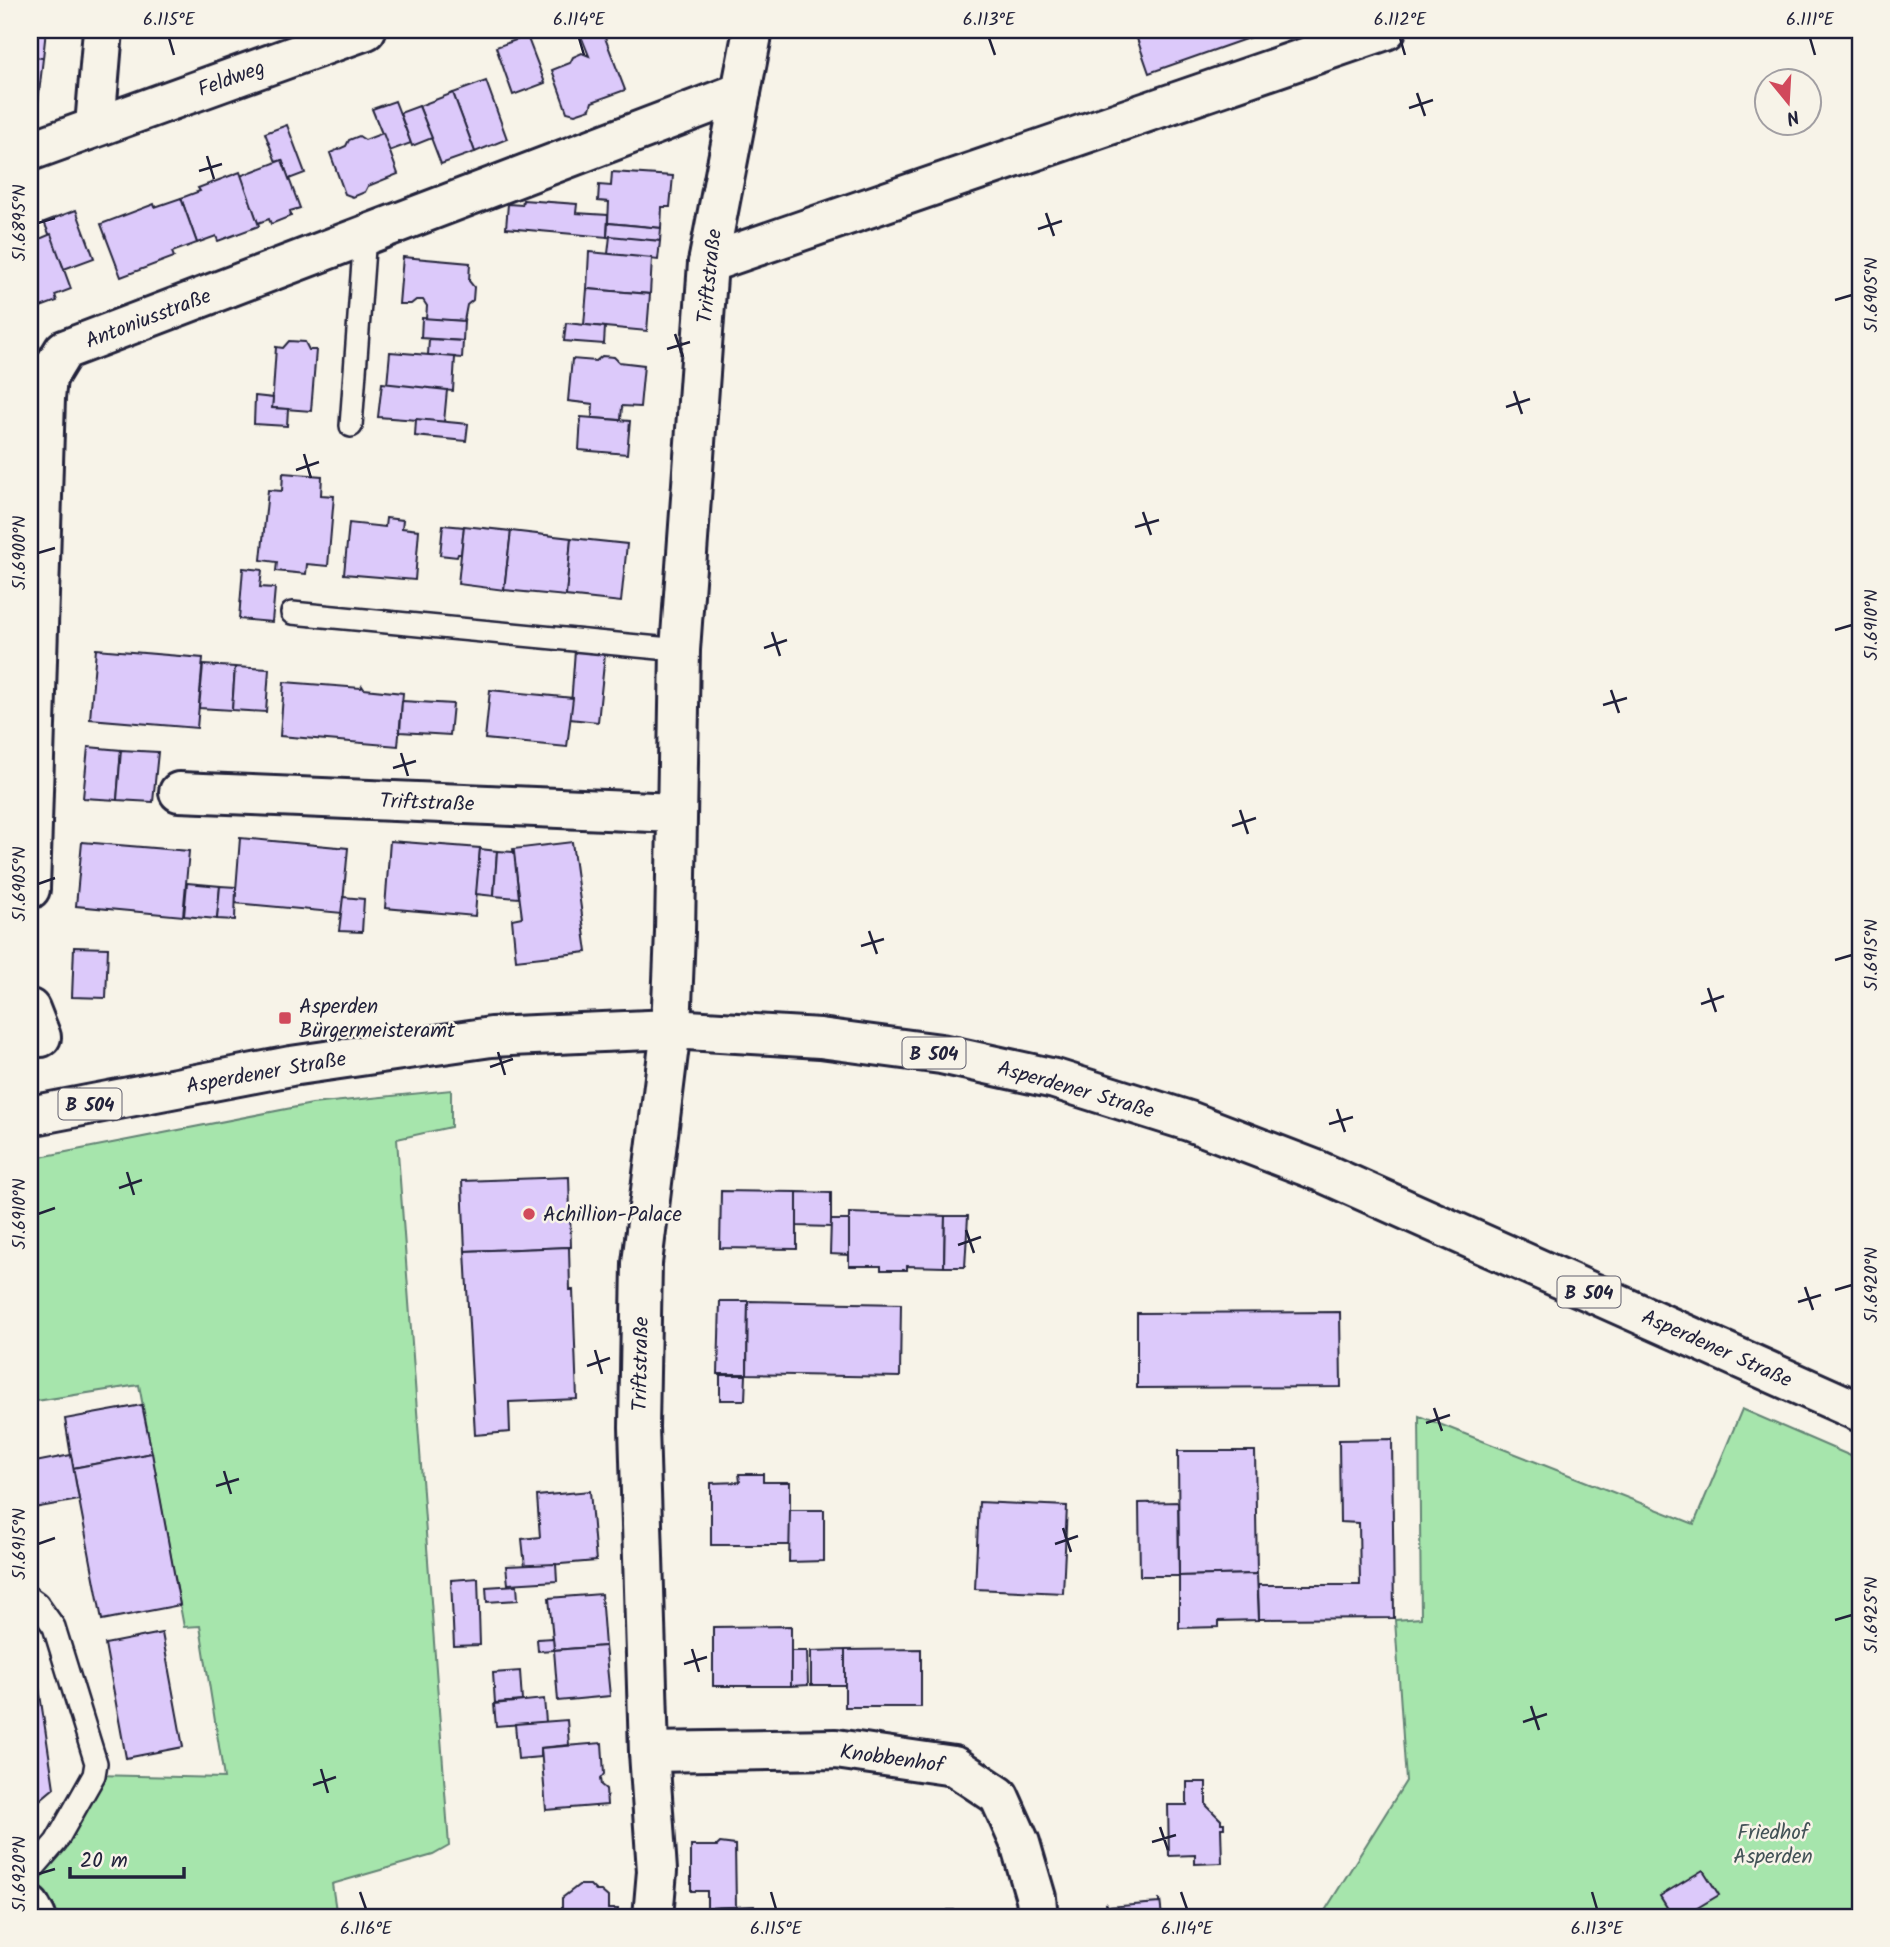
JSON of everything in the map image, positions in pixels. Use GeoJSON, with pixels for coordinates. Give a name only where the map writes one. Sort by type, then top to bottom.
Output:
{"type":"FeatureCollection","features":[{"type":"Feature","properties":{"kind":"street"},"geometry":{"type":"LineString","coordinates":[[95,126],[103,30]]}},
{"type":"Feature","properties":{"kind":"street","name":"Feldweg"},"geometry":{"type":"LineString","coordinates":[[30,151],[366,30]]}},
{"type":"Feature","properties":{"kind":"street","name":"Triftstraße"},"geometry":{"type":"LineString","coordinates":[[653,1917],[657,1871],[649,1752],[639,1427],[642,1263],[671,1029],[680,650],[708,262],[753,30]]}},
{"type":"Feature","properties":{"kind":"street"},"geometry":{"type":"LineString","coordinates":[[708,262],[1386,30]]}},
{"type":"Feature","properties":{"kind":"street","name":"Antoniusstraße"},"geometry":{"type":"LineString","coordinates":[[30,889],[45,398],[47,378],[64,350],[741,92]]}},
{"type":"Feature","properties":{"kind":"street","name":"Triftstraße"},"geometry":{"type":"LineString","coordinates":[[179,792],[676,813]]}},
{"type":"Feature","properties":{"kind":"street","name":"Asperdener Straße"},"geometry":{"type":"LineString","coordinates":[[30,1116],[291,1066],[491,1037],[671,1029],[820,1038],[941,1054],[1055,1079],[1189,1121],[1319,1171],[1860,1412]]}},
{"type":"Feature","properties":{"kind":"street","name":"Knobbenhof"},"geometry":{"type":"LineString","coordinates":[[649,1752],[836,1749],[954,1766],[999,1796],[1020,1843],[1036,1898],[1038,1917]]}},
{"type":"Feature","properties":{"kind":"street"},"geometry":{"type":"LineString","coordinates":[[30,1906],[36,1917]]}},
{"type":"Feature","properties":{"kind":"lane"},"geometry":{"type":"LineString","coordinates":[[351,426],[365,235]]}},
{"type":"Feature","properties":{"kind":"lane"},"geometry":{"type":"LineString","coordinates":[[292,613],[680,650]]}},
{"type":"Feature","properties":{"kind":"lane"},"geometry":{"type":"LineString","coordinates":[[30,1598],[37,1602],[54,1626],[96,1763],[94,1775],[56,1842],[30,1872]]}},
{"type":"Feature","properties":{"kind":"green space"},"geometry":{"type":"Polygon","coordinates":[[[451,1090],[451,1127],[397,1139],[449,1846],[433,1855],[332,1884],[337,1917],[36,1917],[30,1906],[30,1872],[94,1775],[224,1778],[200,1626],[184,1627],[139,1385],[30,1402],[30,1159],[312,1104],[451,1090]]]}},
{"type":"Feature","properties":{"kind":"green space","name":"Friedhof Asperden"},"geometry":{"type":"Polygon","coordinates":[[[1742,1409],[1860,1460],[1860,1917],[1321,1917],[1406,1781],[1395,1620],[1421,1618],[1419,1416],[1694,1524],[1742,1409]]]}},
{"type":"Feature","properties":{"kind":"building"},"geometry":{"type":"Polygon","coordinates":[[[30,30],[46,30],[43,58],[30,57],[30,30]]]}},
{"type":"Feature","properties":{"kind":"building"},"geometry":{"type":"Polygon","coordinates":[[[602,30],[625,90],[592,102],[590,109],[575,114],[567,112],[552,70],[570,63],[573,57],[582,53],[589,56],[579,31],[602,30]]]}},
{"type":"Feature","properties":{"kind":"building"},"geometry":{"type":"Polygon","coordinates":[[[1134,30],[1271,30],[1149,73],[1134,30]]]}},
{"type":"Feature","properties":{"kind":"building"},"geometry":{"type":"Polygon","coordinates":[[[527,36],[545,83],[513,95],[496,47],[527,36]]]}},
{"type":"Feature","properties":{"kind":"building"},"geometry":{"type":"Polygon","coordinates":[[[30,57],[43,58],[37,111],[30,110],[30,57]]]}},
{"type":"Feature","properties":{"kind":"building"},"geometry":{"type":"Polygon","coordinates":[[[486,81],[507,139],[475,152],[453,93],[486,81]]]}},
{"type":"Feature","properties":{"kind":"building"},"geometry":{"type":"Polygon","coordinates":[[[453,93],[475,152],[441,164],[419,106],[453,93]]]}},
{"type":"Feature","properties":{"kind":"building"},"geometry":{"type":"Polygon","coordinates":[[[395,101],[411,143],[389,151],[372,109],[395,101]]]}},
{"type":"Feature","properties":{"kind":"building"},"geometry":{"type":"Polygon","coordinates":[[[419,106],[432,138],[412,146],[400,113],[419,106]]]}},
{"type":"Feature","properties":{"kind":"building"},"geometry":{"type":"Polygon","coordinates":[[[287,125],[305,173],[289,179],[282,160],[276,162],[265,133],[287,125]]]}},
{"type":"Feature","properties":{"kind":"building"},"geometry":{"type":"Polygon","coordinates":[[[383,133],[398,174],[368,186],[365,192],[353,197],[345,194],[330,153],[359,136],[365,140],[383,133]]]}},
{"type":"Feature","properties":{"kind":"building"},"geometry":{"type":"Polygon","coordinates":[[[282,160],[300,208],[290,211],[291,216],[271,224],[269,219],[258,223],[240,176],[282,160]]]}},
{"type":"Feature","properties":{"kind":"building"},"geometry":{"type":"Polygon","coordinates":[[[240,172],[259,226],[218,241],[216,236],[197,243],[181,198],[200,191],[198,188],[240,172]]]}},
{"type":"Feature","properties":{"kind":"building"},"geometry":{"type":"Polygon","coordinates":[[[612,172],[673,176],[670,207],[662,207],[661,228],[608,223],[609,202],[598,201],[599,185],[611,186],[612,172]]]}},
{"type":"Feature","properties":{"kind":"building"},"geometry":{"type":"Polygon","coordinates":[[[181,198],[197,243],[172,252],[174,257],[121,277],[101,224],[154,204],[155,207],[181,198]]]}},
{"type":"Feature","properties":{"kind":"building"},"geometry":{"type":"Polygon","coordinates":[[[523,200],[577,204],[576,213],[608,215],[607,237],[506,228],[508,204],[522,205],[523,200]]]}},
{"type":"Feature","properties":{"kind":"building"},"geometry":{"type":"Polygon","coordinates":[[[76,210],[94,258],[64,269],[44,222],[76,210]]]}},
{"type":"Feature","properties":{"kind":"building"},"geometry":{"type":"Polygon","coordinates":[[[608,223],[661,228],[660,241],[607,237],[608,223]]]}},
{"type":"Feature","properties":{"kind":"building"},"geometry":{"type":"Polygon","coordinates":[[[51,234],[71,289],[55,295],[57,301],[38,308],[36,302],[30,304],[30,243],[51,234]]]}},
{"type":"Feature","properties":{"kind":"building"},"geometry":{"type":"Polygon","coordinates":[[[610,236],[660,241],[658,260],[608,254],[610,236]]]}},
{"type":"Feature","properties":{"kind":"building"},"geometry":{"type":"Polygon","coordinates":[[[589,252],[652,258],[650,294],[587,289],[589,252]]]}},
{"type":"Feature","properties":{"kind":"building"},"geometry":{"type":"Polygon","coordinates":[[[403,257],[470,263],[469,281],[474,287],[473,300],[467,305],[464,321],[426,319],[427,306],[423,300],[399,304],[403,257]]]}},
{"type":"Feature","properties":{"kind":"building"},"geometry":{"type":"Polygon","coordinates":[[[587,289],[650,294],[647,331],[584,325],[587,289]]]}},
{"type":"Feature","properties":{"kind":"building"},"geometry":{"type":"Polygon","coordinates":[[[422,318],[464,321],[463,341],[421,338],[422,318]]]}},
{"type":"Feature","properties":{"kind":"building"},"geometry":{"type":"Polygon","coordinates":[[[566,323],[605,327],[604,344],[564,341],[566,323]]]}},
{"type":"Feature","properties":{"kind":"building"},"geometry":{"type":"Polygon","coordinates":[[[429,339],[463,341],[462,358],[428,355],[429,339]]]}},
{"type":"Feature","properties":{"kind":"building"},"geometry":{"type":"Polygon","coordinates":[[[289,341],[305,342],[309,350],[316,350],[311,411],[272,408],[276,347],[283,348],[289,341]]]}},
{"type":"Feature","properties":{"kind":"building"},"geometry":{"type":"Polygon","coordinates":[[[390,352],[455,357],[453,391],[387,385],[390,352]]]}},
{"type":"Feature","properties":{"kind":"building"},"geometry":{"type":"Polygon","coordinates":[[[602,356],[614,357],[619,362],[644,365],[640,407],[622,406],[621,420],[592,418],[593,404],[568,401],[572,359],[596,361],[602,356]]]}},
{"type":"Feature","properties":{"kind":"building"},"geometry":{"type":"Polygon","coordinates":[[[382,383],[447,390],[444,422],[378,417],[382,383]]]}},
{"type":"Feature","properties":{"kind":"building"},"geometry":{"type":"Polygon","coordinates":[[[255,396],[273,398],[272,408],[288,409],[287,426],[254,424],[255,396]]]}},
{"type":"Feature","properties":{"kind":"building"},"geometry":{"type":"Polygon","coordinates":[[[581,417],[630,421],[627,454],[579,450],[581,417]]]}},
{"type":"Feature","properties":{"kind":"building"},"geometry":{"type":"Polygon","coordinates":[[[416,419],[468,424],[466,441],[415,436],[416,419]]]}},
{"type":"Feature","properties":{"kind":"building"},"geometry":{"type":"Polygon","coordinates":[[[283,473],[322,476],[321,495],[334,496],[328,566],[307,564],[306,574],[276,571],[277,562],[261,560],[268,490],[282,491],[283,473]]]}},
{"type":"Feature","properties":{"kind":"building"},"geometry":{"type":"Polygon","coordinates":[[[386,518],[403,520],[402,528],[419,530],[415,580],[344,574],[349,523],[385,527],[386,518]]]}},
{"type":"Feature","properties":{"kind":"building"},"geometry":{"type":"Polygon","coordinates":[[[443,525],[464,527],[461,554],[457,557],[440,555],[443,525]]]}},
{"type":"Feature","properties":{"kind":"building"},"geometry":{"type":"Polygon","coordinates":[[[464,526],[511,531],[504,590],[458,584],[464,526]]]}},
{"type":"Feature","properties":{"kind":"building"},"geometry":{"type":"Polygon","coordinates":[[[511,531],[571,538],[566,596],[504,590],[511,531]]]}},
{"type":"Feature","properties":{"kind":"building"},"geometry":{"type":"Polygon","coordinates":[[[571,538],[627,544],[621,602],[566,596],[571,538]]]}},
{"type":"Feature","properties":{"kind":"building"},"geometry":{"type":"Polygon","coordinates":[[[243,568],[262,570],[260,587],[275,588],[272,622],[239,619],[243,568]]]}},
{"type":"Feature","properties":{"kind":"building"},"geometry":{"type":"Polygon","coordinates":[[[96,649],[203,658],[197,728],[90,719],[96,649]]]}},
{"type":"Feature","properties":{"kind":"building"},"geometry":{"type":"Polygon","coordinates":[[[575,650],[605,654],[598,722],[570,719],[575,650]]]}},
{"type":"Feature","properties":{"kind":"building"},"geometry":{"type":"Polygon","coordinates":[[[203,665],[235,667],[232,710],[199,708],[203,665]]]}},
{"type":"Feature","properties":{"kind":"building"},"geometry":{"type":"Polygon","coordinates":[[[235,667],[269,669],[266,712],[232,710],[235,667]]]}},
{"type":"Feature","properties":{"kind":"building"},"geometry":{"type":"Polygon","coordinates":[[[284,682],[362,686],[364,689],[403,693],[398,746],[280,736],[284,682]]]}},
{"type":"Feature","properties":{"kind":"building"},"geometry":{"type":"Polygon","coordinates":[[[490,690],[573,698],[567,747],[485,739],[490,690]]]}},
{"type":"Feature","properties":{"kind":"building"},"geometry":{"type":"Polygon","coordinates":[[[402,701],[453,704],[450,735],[400,732],[402,701]]]}},
{"type":"Feature","properties":{"kind":"building"},"geometry":{"type":"Polygon","coordinates":[[[88,747],[121,750],[117,800],[83,798],[88,747]]]}},
{"type":"Feature","properties":{"kind":"building"},"geometry":{"type":"Polygon","coordinates":[[[121,750],[158,752],[153,802],[117,800],[121,750]]]}},
{"type":"Feature","properties":{"kind":"building"},"geometry":{"type":"Polygon","coordinates":[[[240,838],[348,848],[342,913],[235,903],[240,838]]]}},
{"type":"Feature","properties":{"kind":"building"},"geometry":{"type":"Polygon","coordinates":[[[390,841],[480,848],[475,916],[385,908],[390,841]]]}},
{"type":"Feature","properties":{"kind":"building"},"geometry":{"type":"Polygon","coordinates":[[[82,842],[189,851],[183,916],[76,906],[82,842]]]}},
{"type":"Feature","properties":{"kind":"building"},"geometry":{"type":"Polygon","coordinates":[[[572,842],[587,952],[516,960],[512,919],[522,917],[513,849],[572,842]]]}},
{"type":"Feature","properties":{"kind":"building"},"geometry":{"type":"Polygon","coordinates":[[[480,849],[497,851],[494,896],[476,894],[480,849]]]}},
{"type":"Feature","properties":{"kind":"building"},"geometry":{"type":"Polygon","coordinates":[[[497,851],[514,852],[519,898],[494,896],[497,851]]]}},
{"type":"Feature","properties":{"kind":"building"},"geometry":{"type":"Polygon","coordinates":[[[187,883],[220,886],[217,919],[184,916],[187,883]]]}},
{"type":"Feature","properties":{"kind":"building"},"geometry":{"type":"Polygon","coordinates":[[[220,886],[236,887],[235,920],[217,919],[220,886]]]}},
{"type":"Feature","properties":{"kind":"building"},"geometry":{"type":"Polygon","coordinates":[[[343,897],[364,899],[362,932],[339,931],[343,897]]]}},
{"type":"Feature","properties":{"kind":"building"},"geometry":{"type":"Polygon","coordinates":[[[74,947],[108,948],[106,998],[72,997],[74,947]]]}},
{"type":"Feature","properties":{"kind":"building"},"geometry":{"type":"Polygon","coordinates":[[[569,1177],[571,1247],[465,1251],[462,1181],[569,1177]]]}},
{"type":"Feature","properties":{"kind":"building"},"geometry":{"type":"Polygon","coordinates":[[[721,1191],[797,1192],[797,1249],[720,1248],[721,1191]]]}},
{"type":"Feature","properties":{"kind":"building"},"geometry":{"type":"Polygon","coordinates":[[[797,1192],[831,1193],[831,1227],[797,1226],[797,1192]]]}},
{"type":"Feature","properties":{"kind":"building"},"geometry":{"type":"Polygon","coordinates":[[[849,1213],[945,1216],[944,1267],[907,1266],[907,1270],[881,1270],[881,1266],[849,1266],[849,1213]]]}},
{"type":"Feature","properties":{"kind":"building"},"geometry":{"type":"Polygon","coordinates":[[[945,1216],[968,1216],[965,1267],[944,1267],[945,1216]]]}},
{"type":"Feature","properties":{"kind":"building"},"geometry":{"type":"Polygon","coordinates":[[[831,1220],[849,1220],[849,1255],[830,1254],[831,1220]]]}},
{"type":"Feature","properties":{"kind":"building"},"geometry":{"type":"Polygon","coordinates":[[[569,1247],[577,1399],[509,1402],[510,1432],[475,1435],[465,1251],[569,1247]]]}},
{"type":"Feature","properties":{"kind":"building"},"geometry":{"type":"Polygon","coordinates":[[[720,1301],[748,1301],[747,1374],[718,1374],[720,1301]]]}},
{"type":"Feature","properties":{"kind":"building"},"geometry":{"type":"Polygon","coordinates":[[[748,1301],[901,1304],[900,1377],[747,1374],[748,1301]]]}},
{"type":"Feature","properties":{"kind":"building"},"geometry":{"type":"Polygon","coordinates":[[[1340,1312],[1341,1387],[1137,1388],[1137,1313],[1340,1312]]]}},
{"type":"Feature","properties":{"kind":"building"},"geometry":{"type":"Polygon","coordinates":[[[720,1375],[746,1375],[745,1400],[720,1400],[720,1375]]]}},
{"type":"Feature","properties":{"kind":"building"},"geometry":{"type":"Polygon","coordinates":[[[142,1405],[152,1453],[73,1468],[65,1419],[142,1405]]]}},
{"type":"Feature","properties":{"kind":"building"},"geometry":{"type":"Polygon","coordinates":[[[1392,1439],[1394,1618],[1259,1619],[1258,1585],[1360,1585],[1359,1523],[1340,1522],[1339,1440],[1392,1439]]]}},
{"type":"Feature","properties":{"kind":"building"},"geometry":{"type":"Polygon","coordinates":[[[1178,1451],[1255,1451],[1257,1574],[1179,1576],[1178,1451]]]}},
{"type":"Feature","properties":{"kind":"building"},"geometry":{"type":"Polygon","coordinates":[[[152,1453],[180,1605],[102,1620],[73,1468],[152,1453]]]}},
{"type":"Feature","properties":{"kind":"building"},"geometry":{"type":"Polygon","coordinates":[[[71,1455],[79,1500],[34,1508],[34,1512],[30,1512],[30,1463],[71,1455]]]}},
{"type":"Feature","properties":{"kind":"building"},"geometry":{"type":"Polygon","coordinates":[[[739,1474],[763,1474],[763,1482],[790,1482],[790,1545],[711,1545],[711,1483],[740,1482],[739,1474]]]}},
{"type":"Feature","properties":{"kind":"building"},"geometry":{"type":"Polygon","coordinates":[[[590,1491],[596,1561],[525,1567],[522,1539],[540,1537],[537,1496],[590,1491]]]}},
{"type":"Feature","properties":{"kind":"building"},"geometry":{"type":"Polygon","coordinates":[[[979,1502],[1067,1506],[1063,1593],[975,1589],[979,1502]]]}},
{"type":"Feature","properties":{"kind":"building"},"geometry":{"type":"Polygon","coordinates":[[[1178,1502],[1179,1576],[1140,1576],[1139,1503],[1178,1502]]]}},
{"type":"Feature","properties":{"kind":"building"},"geometry":{"type":"Polygon","coordinates":[[[790,1510],[824,1510],[824,1561],[789,1562],[790,1510]]]}},
{"type":"Feature","properties":{"kind":"building"},"geometry":{"type":"Polygon","coordinates":[[[556,1564],[557,1581],[508,1584],[506,1566],[556,1564]]]}},
{"type":"Feature","properties":{"kind":"building"},"geometry":{"type":"Polygon","coordinates":[[[1257,1574],[1259,1620],[1219,1621],[1219,1627],[1179,1628],[1179,1576],[1257,1574]]]}},
{"type":"Feature","properties":{"kind":"building"},"geometry":{"type":"Polygon","coordinates":[[[478,1578],[480,1645],[454,1646],[451,1580],[478,1578]]]}},
{"type":"Feature","properties":{"kind":"building"},"geometry":{"type":"Polygon","coordinates":[[[517,1585],[518,1600],[487,1602],[486,1587],[517,1585]]]}},
{"type":"Feature","properties":{"kind":"building"},"geometry":{"type":"Polygon","coordinates":[[[601,1594],[605,1646],[554,1650],[549,1598],[601,1594]]]}},
{"type":"Feature","properties":{"kind":"building"},"geometry":{"type":"Polygon","coordinates":[[[791,1626],[791,1686],[713,1686],[713,1627],[791,1626]]]}},
{"type":"Feature","properties":{"kind":"building"},"geometry":{"type":"Polygon","coordinates":[[[162,1633],[183,1747],[126,1758],[105,1644],[162,1633]]]}},
{"type":"Feature","properties":{"kind":"building"},"geometry":{"type":"Polygon","coordinates":[[[553,1638],[554,1650],[538,1651],[537,1639],[553,1638]]]}},
{"type":"Feature","properties":{"kind":"building"},"geometry":{"type":"Polygon","coordinates":[[[605,1646],[610,1696],[558,1701],[554,1650],[605,1646]]]}},
{"type":"Feature","properties":{"kind":"building"},"geometry":{"type":"Polygon","coordinates":[[[921,1649],[921,1707],[845,1707],[845,1650],[921,1649]]]}},
{"type":"Feature","properties":{"kind":"building"},"geometry":{"type":"Polygon","coordinates":[[[845,1650],[845,1685],[811,1685],[811,1651],[845,1650]]]}},
{"type":"Feature","properties":{"kind":"building"},"geometry":{"type":"Polygon","coordinates":[[[791,1651],[807,1651],[808,1685],[791,1686],[791,1651]]]}},
{"type":"Feature","properties":{"kind":"building"},"geometry":{"type":"Polygon","coordinates":[[[30,1654],[34,1654],[54,1788],[30,1808],[30,1654]]]}},
{"type":"Feature","properties":{"kind":"building"},"geometry":{"type":"Polygon","coordinates":[[[520,1671],[522,1701],[495,1703],[493,1673],[520,1671]]]}},
{"type":"Feature","properties":{"kind":"building"},"geometry":{"type":"Polygon","coordinates":[[[544,1699],[546,1722],[496,1726],[494,1704],[544,1699]]]}},
{"type":"Feature","properties":{"kind":"building"},"geometry":{"type":"Polygon","coordinates":[[[567,1720],[569,1745],[541,1748],[541,1757],[518,1759],[515,1724],[567,1720]]]}},
{"type":"Feature","properties":{"kind":"building"},"geometry":{"type":"Polygon","coordinates":[[[602,1743],[604,1774],[600,1779],[601,1785],[606,1789],[607,1805],[546,1810],[541,1748],[602,1743]]]}},
{"type":"Feature","properties":{"kind":"building"},"geometry":{"type":"Polygon","coordinates":[[[1187,1782],[1206,1782],[1206,1805],[1221,1823],[1224,1823],[1224,1828],[1221,1828],[1222,1863],[1195,1864],[1195,1855],[1169,1856],[1168,1805],[1187,1805],[1187,1782]]]}},
{"type":"Feature","properties":{"kind":"building"},"geometry":{"type":"Polygon","coordinates":[[[720,1843],[735,1845],[736,1907],[707,1908],[707,1891],[691,1891],[691,1846],[717,1846],[720,1843]]]}},
{"type":"Feature","properties":{"kind":"building"},"geometry":{"type":"Polygon","coordinates":[[[1703,1870],[1719,1895],[1682,1917],[1673,1917],[1660,1896],[1703,1870]]]}},
{"type":"Feature","properties":{"kind":"building"},"geometry":{"type":"Polygon","coordinates":[[[579,1885],[590,1885],[596,1891],[601,1891],[608,1897],[608,1909],[618,1909],[618,1917],[562,1917],[562,1898],[579,1885]]]}},
{"type":"Feature","properties":{"kind":"building"},"geometry":{"type":"Polygon","coordinates":[[[1159,1900],[1162,1917],[1107,1917],[1106,1903],[1108,1907],[1159,1903],[1159,1900]]]}},
{"type":"Feature","properties":{"kind":"building"},"geometry":{"type":"Polygon","coordinates":[[[754,1906],[754,1917],[707,1917],[707,1908],[754,1906]]]}},
{"type":"Feature","properties":{"kind":"building"},"geometry":{"type":"Polygon","coordinates":[[[948,1910],[981,1910],[981,1917],[948,1917],[948,1910]]]}},
{"type":"Feature","properties":{"kind":"place","name":"Asperden Bürgermeisteramt"},"geometry":{"type":"Point","coordinates":[285,1018]}},
{"type":"Feature","properties":{"kind":"place","name":"Achillion-Palace"},"geometry":{"type":"Point","coordinates":[529,1214]}}]}
